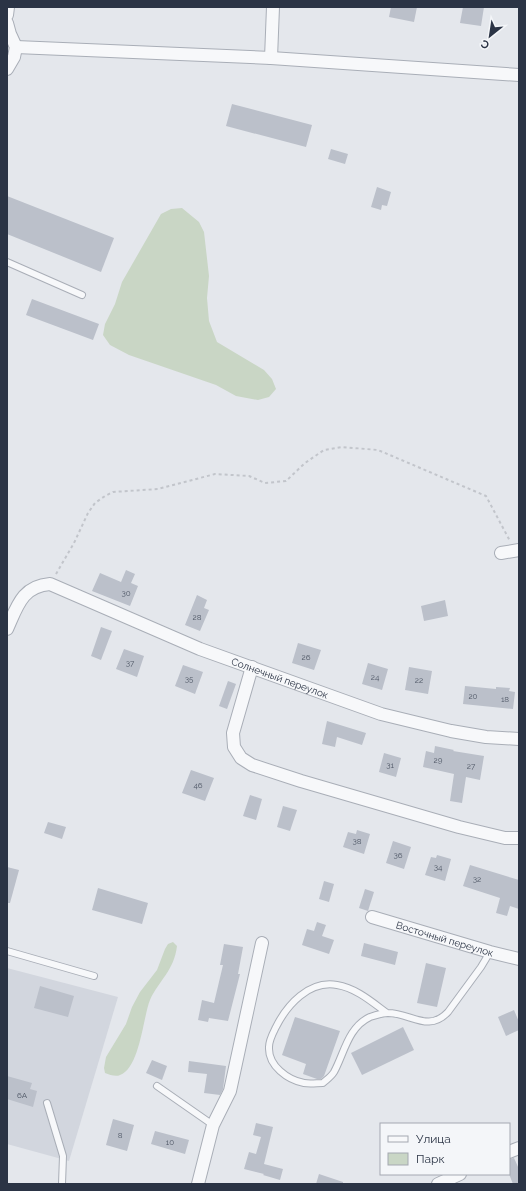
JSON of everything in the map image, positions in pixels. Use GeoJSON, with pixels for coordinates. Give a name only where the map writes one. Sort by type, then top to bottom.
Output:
{"type":"FeatureCollection","features":[{"type":"Feature","properties":{"kind":"street"},"geometry":{"type":"LineString","coordinates":[[7,15],[8,7]]}},
{"type":"Feature","properties":{"kind":"street"},"geometry":{"type":"LineString","coordinates":[[271,58],[273,7]]}},
{"type":"Feature","properties":{"kind":"street"},"geometry":{"type":"LineString","coordinates":[[7,23],[12,53],[7,69]]}},
{"type":"Feature","properties":{"kind":"street"},"geometry":{"type":"LineString","coordinates":[[12,53],[271,58],[519,75]]}},
{"type":"Feature","properties":{"kind":"street"},"geometry":{"type":"LineString","coordinates":[[501,553],[517,550]]}},
{"type":"Feature","properties":{"kind":"street"},"geometry":{"type":"LineString","coordinates":[[7,629],[25,593],[33,587],[50,584]]}},
{"type":"Feature","properties":{"kind":"street","name":"Солнечный переулок"},"geometry":{"type":"LineString","coordinates":[[50,584],[200,649],[381,714],[451,731],[486,737],[519,739]]}},
{"type":"Feature","properties":{"kind":"street"},"geometry":{"type":"LineString","coordinates":[[252,667],[233,732],[234,747],[241,758],[246,762],[300,781],[459,827],[505,838],[519,838]]}},
{"type":"Feature","properties":{"kind":"street","name":"Восточный переулок"},"geometry":{"type":"LineString","coordinates":[[372,916],[490,952],[519,959]]}},
{"type":"Feature","properties":{"kind":"street"},"geometry":{"type":"LineString","coordinates":[[198,1184],[213,1125],[230,1091],[262,943]]}},
{"type":"Feature","properties":{"kind":"street"},"geometry":{"type":"LineString","coordinates":[[438,1184],[458,1175]]}},
{"type":"Feature","properties":{"kind":"lane"},"geometry":{"type":"LineString","coordinates":[[7,262],[82,295]]}},
{"type":"Feature","properties":{"kind":"lane"},"geometry":{"type":"LineString","coordinates":[[7,951],[94,976]]}},
{"type":"Feature","properties":{"kind":"lane"},"geometry":{"type":"LineString","coordinates":[[387,1013],[368,1018],[351,1034],[333,1074],[323,1083],[306,1083],[294,1080],[275,1066],[271,1058],[268,1048],[271,1036],[288,1007],[303,993],[322,984],[336,984],[360,994],[387,1013],[430,1022],[442,1019],[490,952]]}},
{"type":"Feature","properties":{"kind":"lane"},"geometry":{"type":"LineString","coordinates":[[157,1086],[213,1125]]}},
{"type":"Feature","properties":{"kind":"lane"},"geometry":{"type":"LineString","coordinates":[[47,1103],[63,1156],[62,1184]]}},
{"type":"Feature","properties":{"kind":"path"},"geometry":{"type":"LineString","coordinates":[[50,584],[74,543],[88,513],[95,503],[113,492],[158,488],[215,474],[249,476],[265,483],[286,481],[305,463],[324,450],[342,447],[378,450],[486,496],[517,550]]}},
{"type":"Feature","properties":{"kind":"shaded area"},"geometry":{"type":"Polygon","coordinates":[[[7,968],[118,997],[69,1161],[7,1144],[7,968]]]}},
{"type":"Feature","properties":{"kind":"green space"},"geometry":{"type":"Polygon","coordinates":[[[182,208],[199,222],[204,232],[209,276],[207,298],[209,321],[217,342],[264,370],[272,379],[276,389],[269,397],[258,400],[236,396],[216,385],[129,355],[110,345],[103,335],[105,324],[115,304],[122,282],[161,214],[171,209],[182,208]]]}},
{"type":"Feature","properties":{"kind":"green space"},"geometry":{"type":"Polygon","coordinates":[[[173,942],[177,946],[173,962],[150,1000],[140,1041],[132,1063],[127,1070],[118,1076],[105,1073],[104,1068],[106,1057],[126,1024],[132,1007],[140,992],[157,970],[165,949],[168,944],[173,942]]]}},
{"type":"Feature","properties":{"kind":"building"},"geometry":{"type":"Polygon","coordinates":[[[391,7],[417,7],[414,22],[389,17],[391,7]]]}},
{"type":"Feature","properties":{"kind":"building"},"geometry":{"type":"Polygon","coordinates":[[[463,7],[484,7],[481,26],[460,23],[463,7]]]}},
{"type":"Feature","properties":{"kind":"building"},"geometry":{"type":"Polygon","coordinates":[[[232,104],[312,125],[306,147],[226,126],[232,104]]]}},
{"type":"Feature","properties":{"kind":"building"},"geometry":{"type":"Polygon","coordinates":[[[331,149],[348,154],[345,164],[328,159],[331,149]]]}},
{"type":"Feature","properties":{"kind":"building"},"geometry":{"type":"Polygon","coordinates":[[[377,187],[391,192],[387,206],[382,205],[381,210],[371,207],[377,187]]]}},
{"type":"Feature","properties":{"kind":"building"},"geometry":{"type":"Polygon","coordinates":[[[7,196],[114,238],[101,272],[7,234],[7,196]]]}},
{"type":"Feature","properties":{"kind":"building"},"geometry":{"type":"Polygon","coordinates":[[[32,299],[99,324],[93,340],[26,315],[32,299]]]}},
{"type":"Feature","properties":{"kind":"building"},"geometry":{"type":"Polygon","coordinates":[[[126,570],[135,574],[131,583],[138,586],[130,606],[92,591],[100,573],[121,582],[126,570]]]}},
{"type":"Feature","properties":{"kind":"building"},"geometry":{"type":"Polygon","coordinates":[[[197,595],[207,600],[204,608],[209,610],[200,631],[185,625],[197,595]]]}},
{"type":"Feature","properties":{"kind":"building"},"geometry":{"type":"Polygon","coordinates":[[[445,600],[448,616],[424,621],[421,606],[445,600]]]}},
{"type":"Feature","properties":{"kind":"building"},"geometry":{"type":"Polygon","coordinates":[[[101,627],[112,631],[101,660],[91,656],[101,627]]]}},
{"type":"Feature","properties":{"kind":"building"},"geometry":{"type":"Polygon","coordinates":[[[298,643],[321,650],[314,670],[292,663],[298,643]]]}},
{"type":"Feature","properties":{"kind":"building"},"geometry":{"type":"Polygon","coordinates":[[[124,649],[144,656],[137,677],[116,669],[124,649]]]}},
{"type":"Feature","properties":{"kind":"building"},"geometry":{"type":"Polygon","coordinates":[[[368,663],[388,669],[382,690],[362,684],[368,663]]]}},
{"type":"Feature","properties":{"kind":"building"},"geometry":{"type":"Polygon","coordinates":[[[183,665],[203,672],[195,694],[175,686],[183,665]]]}},
{"type":"Feature","properties":{"kind":"building"},"geometry":{"type":"Polygon","coordinates":[[[409,667],[432,671],[428,694],[405,690],[409,667]]]}},
{"type":"Feature","properties":{"kind":"building"},"geometry":{"type":"Polygon","coordinates":[[[228,681],[236,684],[227,709],[219,706],[228,681]]]}},
{"type":"Feature","properties":{"kind":"building"},"geometry":{"type":"Polygon","coordinates":[[[465,686],[496,689],[496,687],[510,688],[509,691],[515,692],[513,709],[463,704],[465,686]]]}},
{"type":"Feature","properties":{"kind":"building"},"geometry":{"type":"Polygon","coordinates":[[[327,721],[366,733],[362,745],[337,737],[335,747],[322,744],[327,721]]]}},
{"type":"Feature","properties":{"kind":"building"},"geometry":{"type":"Polygon","coordinates":[[[435,746],[454,750],[453,751],[484,756],[480,780],[466,777],[462,803],[450,801],[454,774],[423,767],[426,751],[434,753],[435,746]]]}},
{"type":"Feature","properties":{"kind":"building"},"geometry":{"type":"Polygon","coordinates":[[[384,753],[401,758],[396,777],[379,772],[384,753]]]}},
{"type":"Feature","properties":{"kind":"building"},"geometry":{"type":"Polygon","coordinates":[[[191,770],[214,778],[205,801],[182,793],[191,770]]]}},
{"type":"Feature","properties":{"kind":"building"},"geometry":{"type":"Polygon","coordinates":[[[250,795],[262,799],[256,820],[243,816],[250,795]]]}},
{"type":"Feature","properties":{"kind":"building"},"geometry":{"type":"Polygon","coordinates":[[[283,806],[297,810],[290,831],[277,827],[283,806]]]}},
{"type":"Feature","properties":{"kind":"building"},"geometry":{"type":"Polygon","coordinates":[[[48,822],[66,827],[62,839],[44,833],[48,822]]]}},
{"type":"Feature","properties":{"kind":"building"},"geometry":{"type":"Polygon","coordinates":[[[357,830],[370,834],[364,854],[343,847],[348,832],[356,834],[357,830]]]}},
{"type":"Feature","properties":{"kind":"building"},"geometry":{"type":"Polygon","coordinates":[[[393,841],[411,847],[404,869],[386,863],[393,841]]]}},
{"type":"Feature","properties":{"kind":"building"},"geometry":{"type":"Polygon","coordinates":[[[437,855],[451,859],[445,881],[425,875],[431,857],[436,858],[437,855]]]}},
{"type":"Feature","properties":{"kind":"building"},"geometry":{"type":"Polygon","coordinates":[[[470,865],[519,880],[519,909],[510,906],[507,916],[496,913],[500,898],[463,886],[470,865]]]}},
{"type":"Feature","properties":{"kind":"building"},"geometry":{"type":"Polygon","coordinates":[[[7,867],[19,870],[10,903],[7,903],[7,867]]]}},
{"type":"Feature","properties":{"kind":"building"},"geometry":{"type":"Polygon","coordinates":[[[324,881],[334,884],[329,902],[319,899],[324,881]]]}},
{"type":"Feature","properties":{"kind":"building"},"geometry":{"type":"Polygon","coordinates":[[[98,888],[148,903],[142,924],[92,910],[98,888]]]}},
{"type":"Feature","properties":{"kind":"building"},"geometry":{"type":"Polygon","coordinates":[[[365,889],[374,892],[368,911],[359,908],[365,889]]]}},
{"type":"Feature","properties":{"kind":"building"},"geometry":{"type":"Polygon","coordinates":[[[317,922],[326,925],[322,936],[334,940],[329,954],[302,945],[307,929],[314,931],[317,922]]]}},
{"type":"Feature","properties":{"kind":"building"},"geometry":{"type":"Polygon","coordinates":[[[364,943],[398,952],[395,965],[361,956],[364,943]]]}},
{"type":"Feature","properties":{"kind":"building"},"geometry":{"type":"Polygon","coordinates":[[[224,944],[243,947],[238,974],[240,974],[228,1021],[209,1018],[208,1022],[198,1020],[202,1000],[214,1003],[223,965],[220,965],[224,944]]]}},
{"type":"Feature","properties":{"kind":"building"},"geometry":{"type":"Polygon","coordinates":[[[426,963],[446,968],[437,1007],[417,1003],[426,963]]]}},
{"type":"Feature","properties":{"kind":"building"},"geometry":{"type":"Polygon","coordinates":[[[40,986],[74,996],[68,1017],[34,1008],[40,986]]]}},
{"type":"Feature","properties":{"kind":"building"},"geometry":{"type":"Polygon","coordinates":[[[514,1010],[519,1022],[519,1030],[506,1036],[498,1017],[514,1010]]]}},
{"type":"Feature","properties":{"kind":"building"},"geometry":{"type":"Polygon","coordinates":[[[295,1017],[340,1031],[324,1076],[321,1079],[303,1074],[306,1064],[282,1055],[295,1017]]]}},
{"type":"Feature","properties":{"kind":"building"},"geometry":{"type":"Polygon","coordinates":[[[403,1027],[414,1050],[362,1075],[351,1053],[403,1027]]]}},
{"type":"Feature","properties":{"kind":"building"},"geometry":{"type":"Polygon","coordinates":[[[152,1060],[167,1066],[162,1080],[146,1073],[152,1060]]]}},
{"type":"Feature","properties":{"kind":"building"},"geometry":{"type":"Polygon","coordinates":[[[189,1061],[226,1066],[223,1089],[220,1095],[204,1093],[207,1074],[188,1072],[189,1061]]]}},
{"type":"Feature","properties":{"kind":"building"},"geometry":{"type":"Polygon","coordinates":[[[7,1076],[32,1083],[30,1089],[37,1091],[33,1107],[7,1099],[7,1076]]]}},
{"type":"Feature","properties":{"kind":"building"},"geometry":{"type":"Polygon","coordinates":[[[113,1119],[134,1125],[127,1151],[106,1145],[113,1119]]]}},
{"type":"Feature","properties":{"kind":"building"},"geometry":{"type":"Polygon","coordinates":[[[256,1123],[273,1127],[264,1164],[283,1169],[280,1180],[244,1169],[249,1152],[256,1154],[261,1137],[253,1135],[256,1123]]]}},
{"type":"Feature","properties":{"kind":"building"},"geometry":{"type":"Polygon","coordinates":[[[155,1131],[189,1140],[185,1154],[151,1144],[155,1131]]]}},
{"type":"Feature","properties":{"kind":"building"},"geometry":{"type":"Polygon","coordinates":[[[514,1158],[519,1169],[519,1184],[513,1184],[509,1175],[510,1159],[514,1158]]]}},
{"type":"Feature","properties":{"kind":"building"},"geometry":{"type":"Polygon","coordinates":[[[319,1174],[343,1182],[343,1184],[316,1184],[319,1174]]]}}]}
